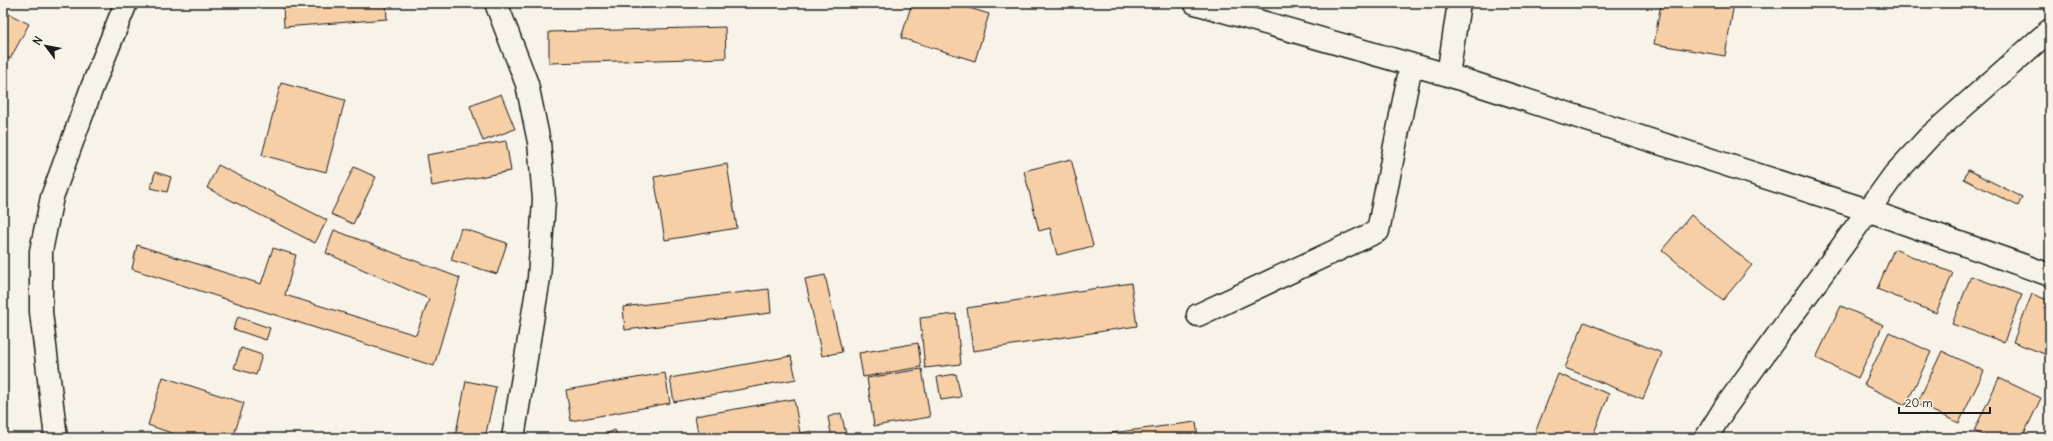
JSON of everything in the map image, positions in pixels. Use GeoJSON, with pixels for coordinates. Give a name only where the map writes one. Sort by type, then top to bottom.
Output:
{"type":"FeatureCollection","features":[{"type":"Feature","properties":{"kind":"street"},"geometry":{"type":"LineString","coordinates":[[56,438],[41,312],[41,251],[52,197],[91,90],[126,3]]}},
{"type":"Feature","properties":{"kind":"street"},"geometry":{"type":"LineString","coordinates":[[496,3],[527,84],[539,142],[544,199],[538,278],[513,438]]}},
{"type":"Feature","properties":{"kind":"street"},"geometry":{"type":"LineString","coordinates":[[1195,3],[1448,75],[1867,210],[2050,275]]}},
{"type":"Feature","properties":{"kind":"street"},"geometry":{"type":"LineString","coordinates":[[1448,75],[1459,3]]}},
{"type":"Feature","properties":{"kind":"street"},"geometry":{"type":"LineString","coordinates":[[1706,438],[1724,409],[1867,210],[1894,175],[1929,137],[2050,30]]}},
{"type":"Feature","properties":{"kind":"street"},"geometry":{"type":"LineString","coordinates":[[1198,316],[1378,231],[1411,65]]}},
{"type":"Feature","properties":{"kind":"building"},"geometry":{"type":"Polygon","coordinates":[[[283,3],[386,3],[387,19],[284,27],[283,3]]]}},
{"type":"Feature","properties":{"kind":"building"},"geometry":{"type":"Polygon","coordinates":[[[433,3],[442,3],[435,6],[433,3]]]}},
{"type":"Feature","properties":{"kind":"building"},"geometry":{"type":"Polygon","coordinates":[[[912,3],[953,3],[989,14],[975,61],[901,38],[912,3]]]}},
{"type":"Feature","properties":{"kind":"building"},"geometry":{"type":"Polygon","coordinates":[[[1661,3],[1734,3],[1725,56],[1654,44],[1661,3]]]}},
{"type":"Feature","properties":{"kind":"building"},"geometry":{"type":"Polygon","coordinates":[[[3,11],[29,24],[10,59],[3,55],[3,11]]]}},
{"type":"Feature","properties":{"kind":"building"},"geometry":{"type":"Polygon","coordinates":[[[725,27],[726,58],[549,63],[549,32],[725,27]]]}},
{"type":"Feature","properties":{"kind":"building"},"geometry":{"type":"Polygon","coordinates":[[[281,83],[345,100],[326,172],[262,155],[281,83]]]}},
{"type":"Feature","properties":{"kind":"building"},"geometry":{"type":"Polygon","coordinates":[[[501,94],[515,129],[483,141],[470,106],[501,94]]]}},
{"type":"Feature","properties":{"kind":"building"},"geometry":{"type":"Polygon","coordinates":[[[506,141],[511,171],[432,186],[427,155],[506,141]]]}},
{"type":"Feature","properties":{"kind":"building"},"geometry":{"type":"Polygon","coordinates":[[[1071,159],[1093,246],[1057,255],[1050,228],[1039,231],[1024,171],[1071,159]]]}},
{"type":"Feature","properties":{"kind":"building"},"geometry":{"type":"Polygon","coordinates":[[[727,164],[737,228],[665,240],[654,177],[727,164]]]}},
{"type":"Feature","properties":{"kind":"building"},"geometry":{"type":"Polygon","coordinates":[[[218,165],[327,220],[315,243],[207,188],[218,165]]]}},
{"type":"Feature","properties":{"kind":"building"},"geometry":{"type":"Polygon","coordinates":[[[354,167],[376,177],[353,224],[331,214],[354,167]]]}},
{"type":"Feature","properties":{"kind":"building"},"geometry":{"type":"Polygon","coordinates":[[[1968,170],[2022,197],[2018,206],[1964,179],[1968,170]]]}},
{"type":"Feature","properties":{"kind":"building"},"geometry":{"type":"Polygon","coordinates":[[[155,172],[171,177],[167,192],[151,188],[155,172]]]}},
{"type":"Feature","properties":{"kind":"building"},"geometry":{"type":"Polygon","coordinates":[[[1691,215],[1752,265],[1723,300],[1662,250],[1691,215]]]}},
{"type":"Feature","properties":{"kind":"building"},"geometry":{"type":"Polygon","coordinates":[[[461,228],[507,243],[497,274],[451,260],[461,228]]]}},
{"type":"Feature","properties":{"kind":"building"},"geometry":{"type":"Polygon","coordinates":[[[334,230],[460,278],[434,366],[132,269],[137,245],[261,284],[273,248],[296,255],[285,295],[416,335],[429,299],[326,253],[334,230]]]}},
{"type":"Feature","properties":{"kind":"building"},"geometry":{"type":"Polygon","coordinates":[[[1894,249],[1953,273],[1936,313],[1877,289],[1894,249]]]}},
{"type":"Feature","properties":{"kind":"building"},"geometry":{"type":"Polygon","coordinates":[[[825,275],[842,352],[822,356],[805,279],[825,275]]]}},
{"type":"Feature","properties":{"kind":"building"},"geometry":{"type":"Polygon","coordinates":[[[1971,276],[2022,295],[2004,342],[1952,324],[1971,276]]]}},
{"type":"Feature","properties":{"kind":"building"},"geometry":{"type":"Polygon","coordinates":[[[1131,283],[1137,326],[973,351],[967,308],[1131,283]]]}},
{"type":"Feature","properties":{"kind":"building"},"geometry":{"type":"Polygon","coordinates":[[[769,289],[771,313],[625,330],[623,307],[769,289]]]}},
{"type":"Feature","properties":{"kind":"building"},"geometry":{"type":"Polygon","coordinates":[[[2032,294],[2050,301],[2050,356],[2013,342],[2032,294]]]}},
{"type":"Feature","properties":{"kind":"building"},"geometry":{"type":"Polygon","coordinates":[[[1841,306],[1883,325],[1858,378],[1816,358],[1841,306]]]}},
{"type":"Feature","properties":{"kind":"building"},"geometry":{"type":"Polygon","coordinates":[[[956,314],[961,364],[925,368],[920,318],[956,314]]]}},
{"type":"Feature","properties":{"kind":"building"},"geometry":{"type":"Polygon","coordinates":[[[238,317],[270,328],[266,340],[233,329],[238,317]]]}},
{"type":"Feature","properties":{"kind":"building"},"geometry":{"type":"Polygon","coordinates":[[[1584,322],[1662,353],[1643,399],[1565,368],[1584,322]]]}},
{"type":"Feature","properties":{"kind":"building"},"geometry":{"type":"Polygon","coordinates":[[[1889,332],[1931,352],[1906,405],[1864,385],[1889,332]]]}},
{"type":"Feature","properties":{"kind":"building"},"geometry":{"type":"Polygon","coordinates":[[[918,343],[921,367],[863,377],[859,353],[918,343]]]}},
{"type":"Feature","properties":{"kind":"building"},"geometry":{"type":"Polygon","coordinates":[[[241,348],[262,355],[256,375],[234,368],[241,348]]]}},
{"type":"Feature","properties":{"kind":"building"},"geometry":{"type":"Polygon","coordinates":[[[1942,351],[1984,371],[1959,423],[1917,404],[1942,351]]]}},
{"type":"Feature","properties":{"kind":"building"},"geometry":{"type":"Polygon","coordinates":[[[791,356],[796,379],[674,402],[670,378],[791,356]]]}},
{"type":"Feature","properties":{"kind":"building"},"geometry":{"type":"Polygon","coordinates":[[[922,369],[930,417],[874,426],[867,378],[922,369]]]}},
{"type":"Feature","properties":{"kind":"building"},"geometry":{"type":"Polygon","coordinates":[[[665,373],[670,403],[571,421],[566,390],[665,373]]]}},
{"type":"Feature","properties":{"kind":"building"},"geometry":{"type":"Polygon","coordinates":[[[956,374],[961,397],[941,400],[937,377],[956,374]]]}},
{"type":"Feature","properties":{"kind":"building"},"geometry":{"type":"Polygon","coordinates":[[[1558,374],[1609,394],[1592,438],[1533,438],[1558,374]]]}},
{"type":"Feature","properties":{"kind":"building"},"geometry":{"type":"Polygon","coordinates":[[[163,377],[244,403],[233,438],[222,435],[221,438],[186,438],[148,425],[163,377]]]}},
{"type":"Feature","properties":{"kind":"building"},"geometry":{"type":"Polygon","coordinates":[[[1999,378],[2041,398],[2022,438],[1989,438],[1974,431],[1999,378]]]}},
{"type":"Feature","properties":{"kind":"building"},"geometry":{"type":"Polygon","coordinates":[[[466,381],[496,387],[485,438],[455,438],[466,381]]]}},
{"type":"Feature","properties":{"kind":"building"},"geometry":{"type":"Polygon","coordinates":[[[794,399],[800,433],[812,431],[813,438],[699,438],[695,416],[794,399]]]}},
{"type":"Feature","properties":{"kind":"building"},"geometry":{"type":"Polygon","coordinates":[[[841,413],[847,438],[832,438],[828,417],[841,413]]]}},
{"type":"Feature","properties":{"kind":"building"},"geometry":{"type":"Polygon","coordinates":[[[1196,422],[1198,438],[1073,438],[1196,422]]]}},
{"type":"Feature","properties":{"kind":"building"},"geometry":{"type":"Polygon","coordinates":[[[615,430],[619,438],[597,438],[615,430]]]}}]}
